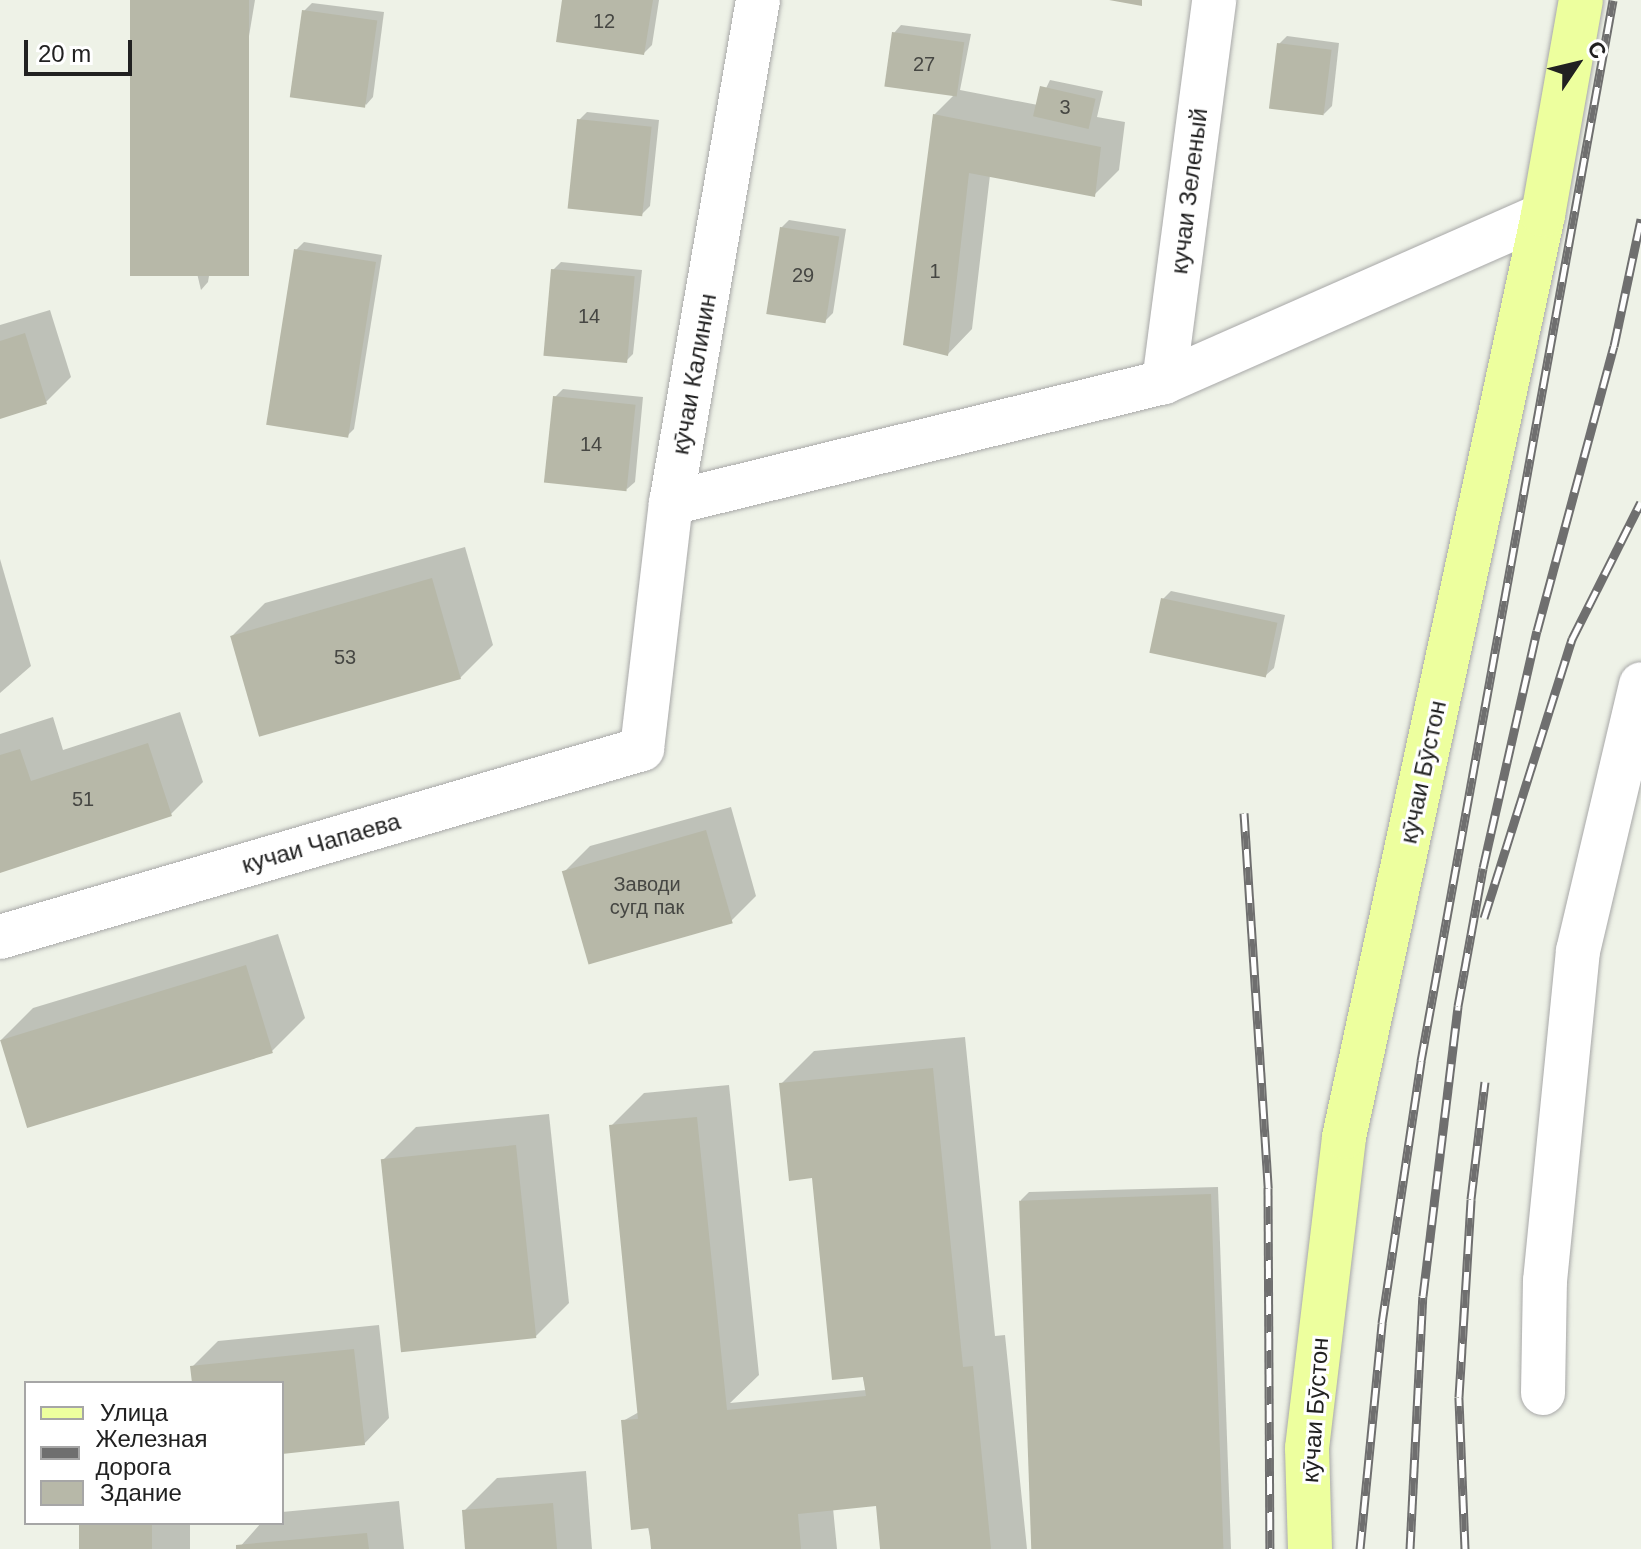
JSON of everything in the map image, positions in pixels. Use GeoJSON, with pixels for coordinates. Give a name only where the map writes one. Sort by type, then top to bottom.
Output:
{"type":"FeatureCollection","features":[{"type":"Feature","properties":{"kind":"main road","name":"кӯчаи Бӯстон"},"geometry":{"type":"LineString","coordinates":[[1310,1549],[1307,1448],[1344,1137],[1543,215],[1581,0]]}},
{"type":"Feature","properties":{"kind":"street","name":"кӯчаи Калинин"},"geometry":{"type":"LineString","coordinates":[[642,749],[671,503],[758,0]]}},
{"type":"Feature","properties":{"kind":"street","name":"кучаи Зеленый"},"geometry":{"type":"LineString","coordinates":[[1164,382],[1214,0]]}},
{"type":"Feature","properties":{"kind":"street"},"geometry":{"type":"LineString","coordinates":[[671,503],[1164,382],[1543,215]]}},
{"type":"Feature","properties":{"kind":"street"},"geometry":{"type":"LineString","coordinates":[[1543,1393],[1545,1281],[1578,951],[1641,684]]}},
{"type":"Feature","properties":{"kind":"street","name":"кучаи Чапаева"},"geometry":{"type":"LineString","coordinates":[[0,937],[642,749]]}},
{"type":"Feature","properties":{"kind":"building"},"geometry":{"type":"Polygon","coordinates":[[[130,0],[249,0],[249,276],[130,276],[130,0]]]}},
{"type":"Feature","properties":{"kind":"building"},"geometry":{"type":"Polygon","coordinates":[[[562,0],[653,0],[644,55],[556,42],[562,0]]]}},
{"type":"Feature","properties":{"kind":"building"},"geometry":{"type":"Polygon","coordinates":[[[1109,0],[1142,0],[1142,6],[1109,0]]]}},
{"type":"Feature","properties":{"kind":"building"},"geometry":{"type":"Polygon","coordinates":[[[302,10],[377,21],[365,108],[290,97],[302,10]]]}},
{"type":"Feature","properties":{"kind":"building"},"geometry":{"type":"Polygon","coordinates":[[[892,32],[964,42],[957,97],[884,86],[892,32]]]}},
{"type":"Feature","properties":{"kind":"building"},"geometry":{"type":"Polygon","coordinates":[[[1277,43],[1332,50],[1324,115],[1269,109],[1277,43]]]}},
{"type":"Feature","properties":{"kind":"building"},"geometry":{"type":"Polygon","coordinates":[[[1040,86],[1096,99],[1089,129],[1033,116],[1040,86]]]}},
{"type":"Feature","properties":{"kind":"building"},"geometry":{"type":"Polygon","coordinates":[[[933,114],[1101,147],[1095,197],[969,173],[948,356],[903,345],[933,114]]]}},
{"type":"Feature","properties":{"kind":"building"},"geometry":{"type":"Polygon","coordinates":[[[577,119],[652,127],[642,216],[568,209],[577,119]]]}},
{"type":"Feature","properties":{"kind":"building"},"geometry":{"type":"Polygon","coordinates":[[[780,227],[839,236],[825,323],[766,314],[780,227]]]}},
{"type":"Feature","properties":{"kind":"building"},"geometry":{"type":"Polygon","coordinates":[[[294,249],[376,262],[348,438],[266,425],[294,249]]]}},
{"type":"Feature","properties":{"kind":"building"},"geometry":{"type":"Polygon","coordinates":[[[551,269],[635,276],[627,363],[543,356],[551,269]]]}},
{"type":"Feature","properties":{"kind":"building"},"geometry":{"type":"Polygon","coordinates":[[[25,333],[47,404],[0,419],[0,341],[25,333]]]}},
{"type":"Feature","properties":{"kind":"building"},"geometry":{"type":"Polygon","coordinates":[[[553,396],[636,405],[626,491],[544,483],[553,396]]]}},
{"type":"Feature","properties":{"kind":"building"},"geometry":{"type":"Polygon","coordinates":[[[432,578],[461,679],[259,737],[230,636],[432,578]]]}},
{"type":"Feature","properties":{"kind":"building"},"geometry":{"type":"Polygon","coordinates":[[[1161,598],[1277,623],[1266,678],[1149,653],[1161,598]]]}},
{"type":"Feature","properties":{"kind":"building"},"geometry":{"type":"Polygon","coordinates":[[[148,743],[172,816],[0,873],[0,755],[20,749],[31,781],[148,743]]]}},
{"type":"Feature","properties":{"kind":"building"},"geometry":{"type":"Polygon","coordinates":[[[706,830],[733,923],[589,965],[562,871],[706,830]]]}},
{"type":"Feature","properties":{"kind":"building"},"geometry":{"type":"Polygon","coordinates":[[[246,965],[273,1053],[27,1128],[0,1040],[246,965]]]}},
{"type":"Feature","properties":{"kind":"building"},"geometry":{"type":"Polygon","coordinates":[[[933,1068],[963,1367],[973,1366],[991,1549],[880,1549],[876,1506],[798,1514],[801,1549],[651,1549],[649,1528],[631,1530],[621,1420],[638,1419],[609,1125],[697,1117],[727,1410],[866,1396],[863,1377],[832,1380],[812,1178],[789,1181],[779,1083],[933,1068]]]}},
{"type":"Feature","properties":{"kind":"building"},"geometry":{"type":"Polygon","coordinates":[[[516,1145],[536,1338],[401,1352],[381,1159],[516,1145]]]}},
{"type":"Feature","properties":{"kind":"building"},"geometry":{"type":"Polygon","coordinates":[[[1211,1194],[1223,1549],[1031,1549],[1019,1201],[1211,1194]]]}},
{"type":"Feature","properties":{"kind":"building"},"geometry":{"type":"Polygon","coordinates":[[[354,1349],[365,1445],[284,1454],[284,1381],[192,1381],[190,1366],[354,1349]]]}},
{"type":"Feature","properties":{"kind":"building"},"geometry":{"type":"Polygon","coordinates":[[[553,1503],[557,1549],[465,1549],[462,1510],[553,1503]]]}},
{"type":"Feature","properties":{"kind":"building"},"geometry":{"type":"Polygon","coordinates":[[[79,1525],[152,1525],[152,1549],[79,1549],[79,1525]]]}},
{"type":"Feature","properties":{"kind":"building"},"geometry":{"type":"Polygon","coordinates":[[[367,1533],[369,1549],[236,1549],[236,1545],[367,1533]]]}},
{"type":"Feature","properties":{"kind":"railway"},"geometry":{"type":"LineString","coordinates":[[1360,1549],[1382,1323],[1421,1061],[1613,0]]}},
{"type":"Feature","properties":{"kind":"railway"},"geometry":{"type":"LineString","coordinates":[[1410,1549],[1423,1296],[1458,1006],[1483,868],[1537,631],[1614,346],[1641,219]]}},
{"type":"Feature","properties":{"kind":"railway"},"geometry":{"type":"LineString","coordinates":[[1484,918],[1572,639],[1641,502]]}},
{"type":"Feature","properties":{"kind":"railway"},"geometry":{"type":"LineString","coordinates":[[1244,813],[1268,1188],[1270,1549]]}},
{"type":"Feature","properties":{"kind":"railway"},"geometry":{"type":"LineString","coordinates":[[1465,1549],[1459,1397],[1471,1199],[1485,1082]]}}]}
